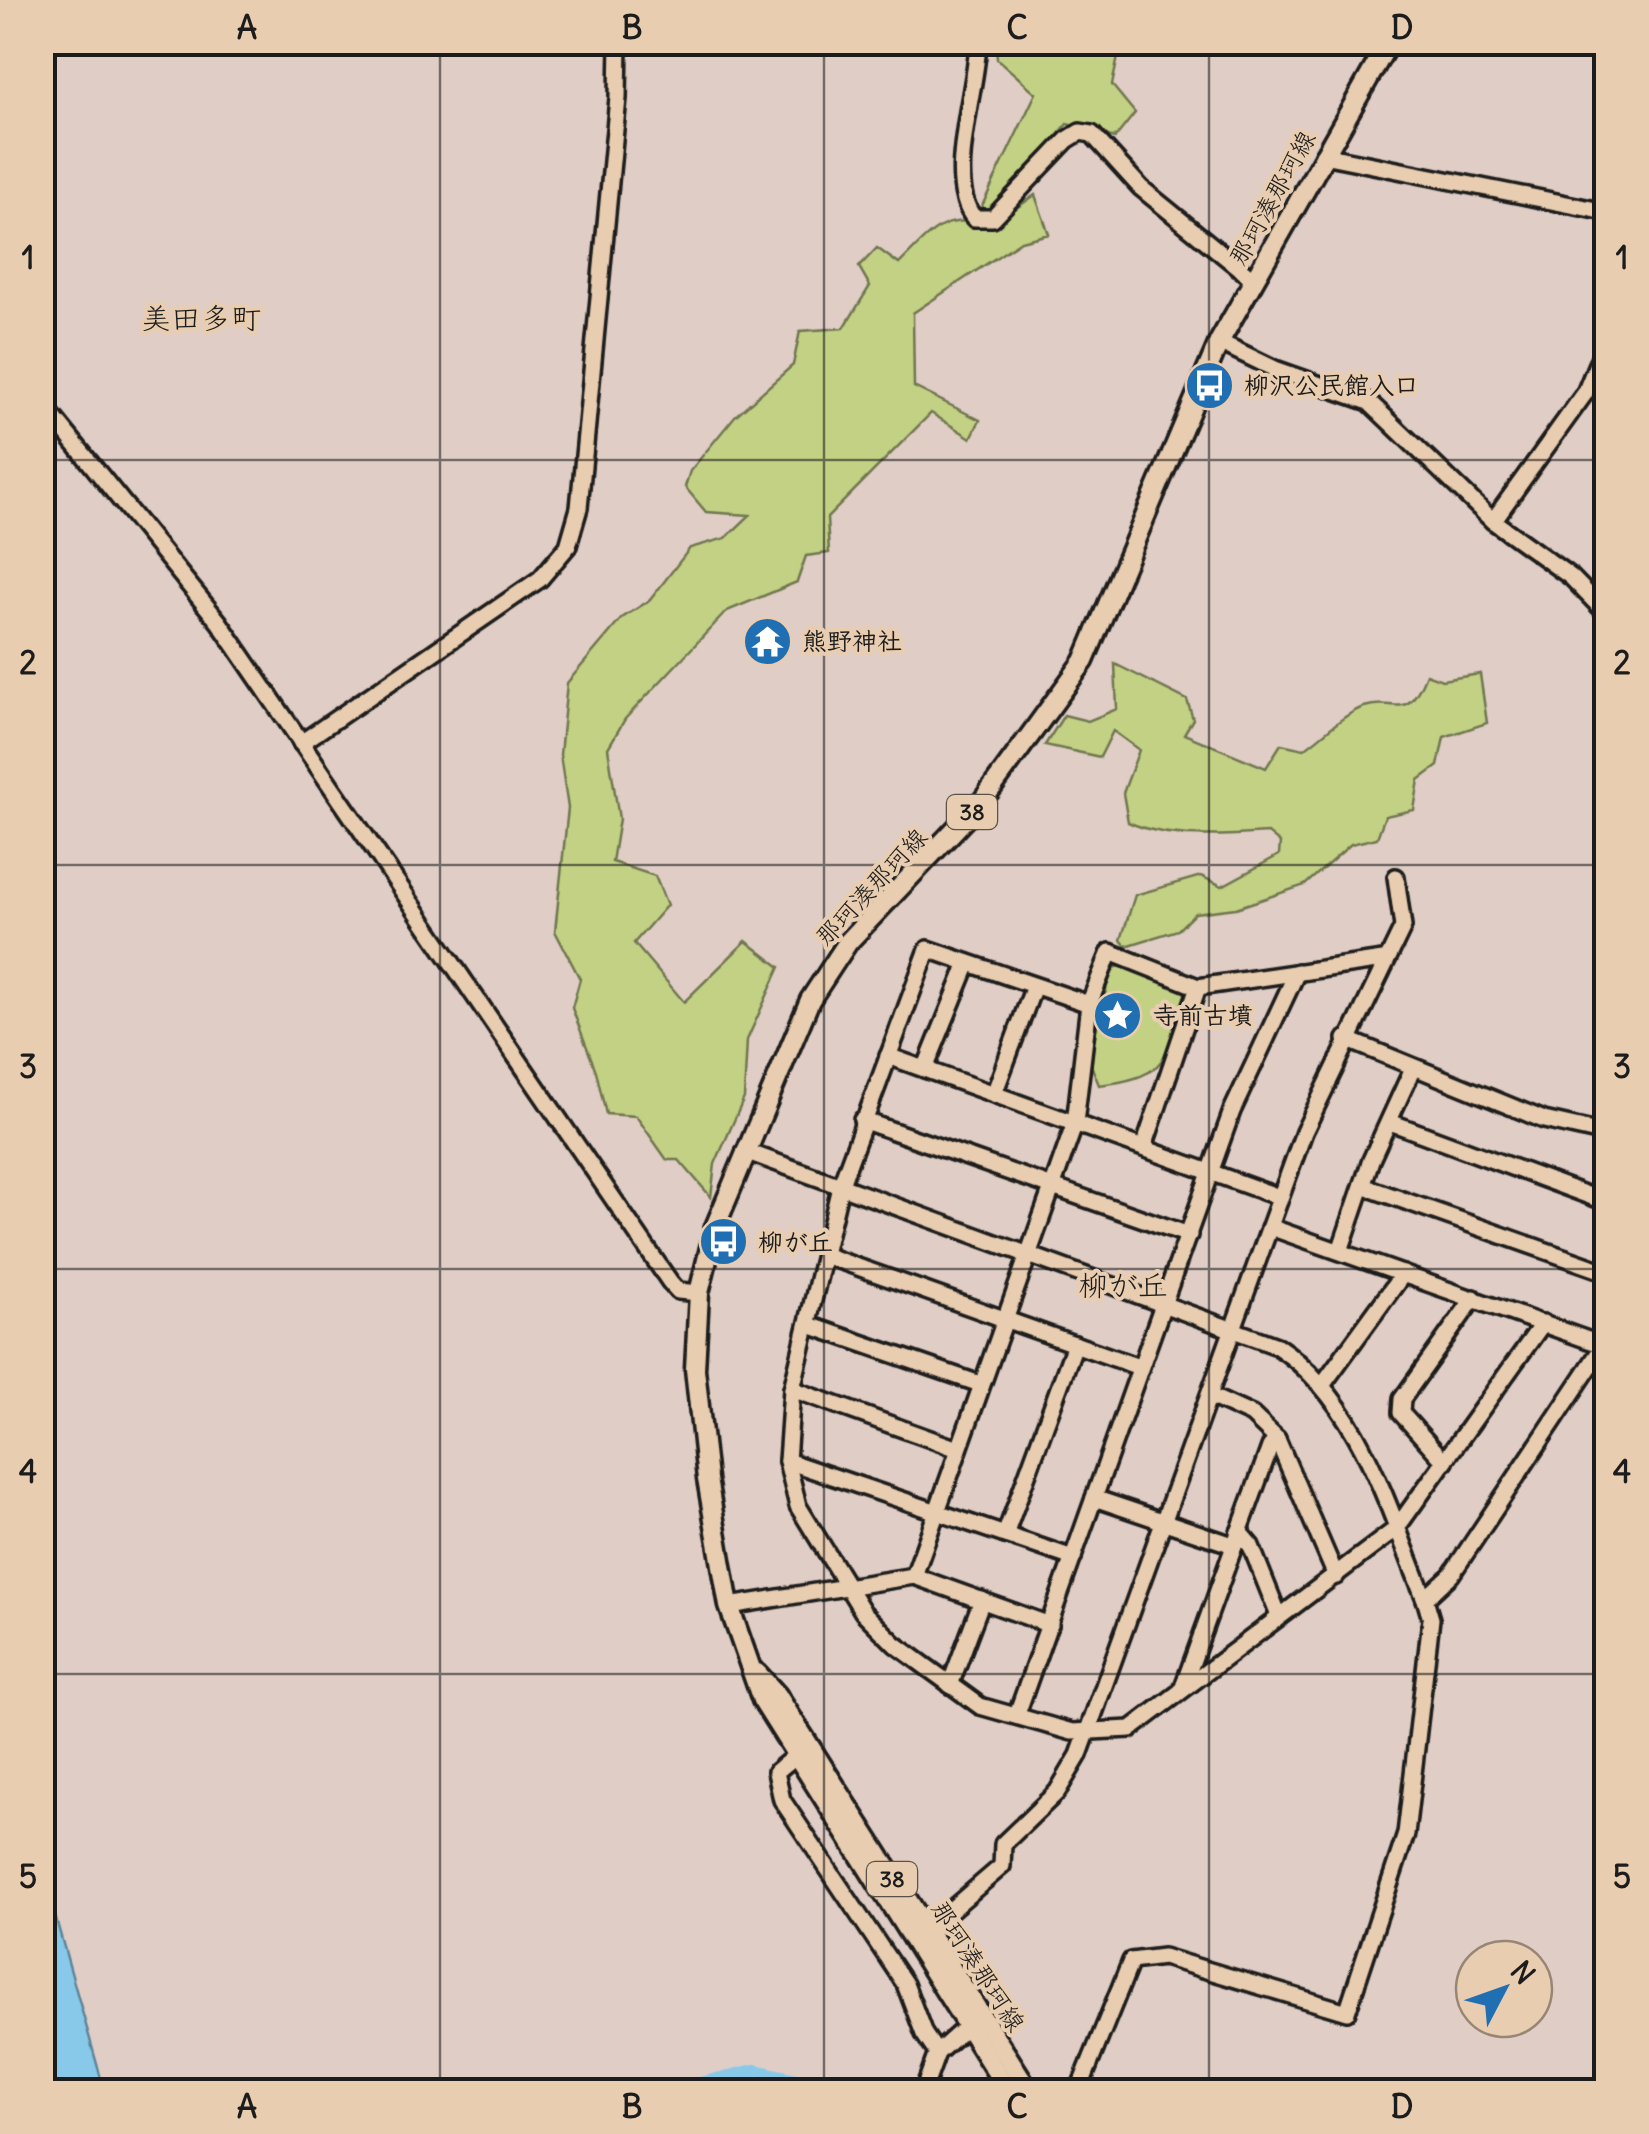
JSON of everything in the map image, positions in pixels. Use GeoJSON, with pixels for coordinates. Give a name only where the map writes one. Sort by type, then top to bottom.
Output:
{"type":"FeatureCollection","features":[{"type":"Feature","properties":{"kind":"main road","name":"那珂湊那珂線"},"geometry":{"type":"LineString","coordinates":[[1009,2092],[762,1700],[729,1606],[697,1403],[694,1330],[699,1292],[715,1227],[793,1032],[848,942],[982,800],[1084,660],[1219,342],[1389,42]]}},
{"type":"Feature","properties":{"kind":"main road","name":"那珂湊那珂線"},"geometry":{"type":"LineString","coordinates":[[753,1668],[776,1694],[1030,2092]]}},
{"type":"Feature","properties":{"kind":"street"},"geometry":{"type":"LineString","coordinates":[[301,743],[540,579],[568,546],[579,508],[618,98],[619,42]]}},
{"type":"Feature","properties":{"kind":"street"},"geometry":{"type":"LineString","coordinates":[[978,42],[977,78],[960,177],[960,196],[974,218],[993,218],[1066,140],[1080,132],[1092,134],[1141,188],[1254,280]]}},
{"type":"Feature","properties":{"kind":"street"},"geometry":{"type":"LineString","coordinates":[[1323,154],[1606,212]]}},
{"type":"Feature","properties":{"kind":"street"},"geometry":{"type":"LineString","coordinates":[[1219,342],[1275,369],[1369,402],[1492,521],[1571,577],[1606,613]]}},
{"type":"Feature","properties":{"kind":"street"},"geometry":{"type":"LineString","coordinates":[[1492,521],[1586,393],[1606,342]]}},
{"type":"Feature","properties":{"kind":"street"},"geometry":{"type":"LineString","coordinates":[[42,404],[219,622],[670,1282],[678,1291],[699,1292]]}},
{"type":"Feature","properties":{"kind":"street"},"geometry":{"type":"LineString","coordinates":[[926,1930],[1002,1866],[1003,1844],[1057,1792],[1088,1732],[1280,1197],[1346,1039],[1403,927],[1396,877]]}},
{"type":"Feature","properties":{"kind":"street"},"geometry":{"type":"LineString","coordinates":[[1089,1004],[928,948],[840,1186],[792,1389],[786,1460],[798,1506],[846,1590],[879,1630],[950,1685],[980,1706],[1072,1732],[1131,1728],[1396,1530],[1542,1323]]}},
{"type":"Feature","properties":{"kind":"street"},"geometry":{"type":"LineString","coordinates":[[914,1576],[1076,1123],[1089,1004],[1110,952],[1198,987],[1383,960]]}},
{"type":"Feature","properties":{"kind":"street"},"geometry":{"type":"LineString","coordinates":[[926,1069],[968,963]]}},
{"type":"Feature","properties":{"kind":"street"},"geometry":{"type":"LineString","coordinates":[[1017,1714],[1232,1111],[1297,972]]}},
{"type":"Feature","properties":{"kind":"street"},"geometry":{"type":"LineString","coordinates":[[994,1094],[1034,986]]}},
{"type":"Feature","properties":{"kind":"street"},"geometry":{"type":"LineString","coordinates":[[1144,1147],[1198,987]]}},
{"type":"Feature","properties":{"kind":"street"},"geometry":{"type":"LineString","coordinates":[[1346,1039],[1544,1120],[1606,1134]]}},
{"type":"Feature","properties":{"kind":"street"},"geometry":{"type":"LineString","coordinates":[[888,1056],[1280,1197]]}},
{"type":"Feature","properties":{"kind":"street"},"geometry":{"type":"LineString","coordinates":[[1340,1248],[1413,1068]]}},
{"type":"Feature","properties":{"kind":"street"},"geometry":{"type":"LineString","coordinates":[[862,1120],[1189,1235]]}},
{"type":"Feature","properties":{"kind":"street"},"geometry":{"type":"LineString","coordinates":[[1390,1122],[1606,1202]]}},
{"type":"Feature","properties":{"kind":"street"},"geometry":{"type":"LineString","coordinates":[[745,1151],[1278,1346],[1323,1384],[1347,1416],[1425,1599],[1431,1620],[1406,1834],[1348,2012],[1163,1957],[1143,1957],[1130,1961],[1078,2092]]}},
{"type":"Feature","properties":{"kind":"street"},"geometry":{"type":"LineString","coordinates":[[1363,1186],[1606,1272]]}},
{"type":"Feature","properties":{"kind":"street"},"geometry":{"type":"LineString","coordinates":[[1270,1227],[1340,1248],[1403,1274],[1606,1344],[1451,1575],[1425,1599]]}},
{"type":"Feature","properties":{"kind":"street"},"geometry":{"type":"LineString","coordinates":[[824,1255],[1139,1367]]}},
{"type":"Feature","properties":{"kind":"street"},"geometry":{"type":"LineString","coordinates":[[1323,1384],[1403,1274]]}},
{"type":"Feature","properties":{"kind":"street"},"geometry":{"type":"LineString","coordinates":[[1445,1462],[1401,1413],[1402,1399],[1474,1298]]}},
{"type":"Feature","properties":{"kind":"street"},"geometry":{"type":"LineString","coordinates":[[808,1326],[980,1384]]}},
{"type":"Feature","properties":{"kind":"street"},"geometry":{"type":"LineString","coordinates":[[1005,1536],[1075,1344]]}},
{"type":"Feature","properties":{"kind":"street"},"geometry":{"type":"LineString","coordinates":[[792,1389],[958,1449]]}},
{"type":"Feature","properties":{"kind":"street"},"geometry":{"type":"LineString","coordinates":[[1210,1396],[1252,1415],[1277,1439],[1336,1576]]}},
{"type":"Feature","properties":{"kind":"street"},"geometry":{"type":"LineString","coordinates":[[1183,1687],[1270,1447],[1277,1439]]}},
{"type":"Feature","properties":{"kind":"street"},"geometry":{"type":"LineString","coordinates":[[786,1460],[1073,1558]]}},
{"type":"Feature","properties":{"kind":"street"},"geometry":{"type":"LineString","coordinates":[[1094,1498],[1251,1546],[1280,1616]]}},
{"type":"Feature","properties":{"kind":"street"},"geometry":{"type":"LineString","coordinates":[[729,1606],[914,1576],[1050,1626]]}},
{"type":"Feature","properties":{"kind":"street"},"geometry":{"type":"LineString","coordinates":[[950,1685],[982,1600]]}},
{"type":"Feature","properties":{"kind":"street"},"geometry":{"type":"LineString","coordinates":[[795,1756],[776,1772],[775,1783],[782,1800],[905,1984],[924,2034],[937,2052]]}},
{"type":"Feature","properties":{"kind":"street"},"geometry":{"type":"LineString","coordinates":[[924,2088],[937,2052],[967,2026]]}},
{"type":"Feature","properties":{"kind":"green space"},"geometry":{"type":"Polygon","coordinates":[[[996,43],[1121,43],[1112,85],[1135,113],[1115,138],[1067,124],[1005,201],[987,211],[981,208],[1036,93],[997,59],[996,43]]]}},
{"type":"Feature","properties":{"kind":"green space"},"geometry":{"type":"Polygon","coordinates":[[[1035,195],[1049,234],[1021,241],[913,313],[914,387],[980,420],[971,438],[931,413],[827,518],[829,553],[806,556],[797,582],[727,611],[625,719],[608,748],[619,819],[612,862],[655,876],[667,905],[634,943],[684,1002],[746,941],[780,967],[747,1040],[744,1098],[715,1164],[711,1197],[679,1160],[667,1160],[636,1116],[606,1114],[596,1071],[572,1008],[580,979],[555,931],[568,808],[560,755],[567,683],[622,618],[650,600],[690,548],[726,538],[750,515],[706,512],[685,487],[690,471],[735,416],[793,365],[800,331],[844,328],[870,286],[859,267],[877,248],[899,264],[938,228],[960,222],[989,227],[1035,195]]]}},
{"type":"Feature","properties":{"kind":"green space"},"geometry":{"type":"Polygon","coordinates":[[[1115,664],[1187,700],[1193,719],[1184,734],[1266,768],[1281,744],[1304,749],[1356,710],[1406,704],[1419,690],[1426,674],[1442,680],[1480,674],[1487,723],[1444,737],[1438,766],[1419,780],[1414,810],[1385,816],[1377,838],[1351,844],[1305,885],[1236,908],[1195,913],[1178,930],[1126,946],[1121,940],[1135,895],[1201,876],[1222,886],[1279,855],[1280,843],[1268,833],[1178,834],[1128,822],[1123,793],[1139,750],[1113,731],[1100,757],[1045,745],[1064,715],[1088,721],[1117,709],[1115,664]]]}},
{"type":"Feature","properties":{"kind":"green space"},"geometry":{"type":"Polygon","coordinates":[[[1120,966],[1184,990],[1187,999],[1161,1062],[1139,1077],[1099,1085],[1089,1060],[1111,969],[1120,966]]]}},
{"type":"Feature","properties":{"kind":"water"},"geometry":{"type":"Polygon","coordinates":[[[43,1873],[104,2089],[105,2091],[43,2091],[43,1873]]]}},
{"type":"Feature","properties":{"kind":"waterway"},"geometry":{"type":"LineString","coordinates":[[684,2092],[755,2075],[830,2092]]}},
{"type":"Feature","properties":{"kind":"place","name":"柳沢公民館入口"},"geometry":{"type":"Point","coordinates":[1209,385]}},
{"type":"Feature","properties":{"kind":"place","name":"熊野神社"},"geometry":{"type":"Point","coordinates":[767,641]}},
{"type":"Feature","properties":{"kind":"place","name":"寺前古墳"},"geometry":{"type":"Point","coordinates":[1118,1015]}},
{"type":"Feature","properties":{"kind":"place","name":"柳が丘"},"geometry":{"type":"Point","coordinates":[723,1242]}},
{"type":"Feature","properties":{"kind":"district","name":"美田多町"},"geometry":{"type":"Point","coordinates":[201,319]}},
{"type":"Feature","properties":{"kind":"district","name":"柳が丘"},"geometry":{"type":"Point","coordinates":[1123,1286]}}]}
